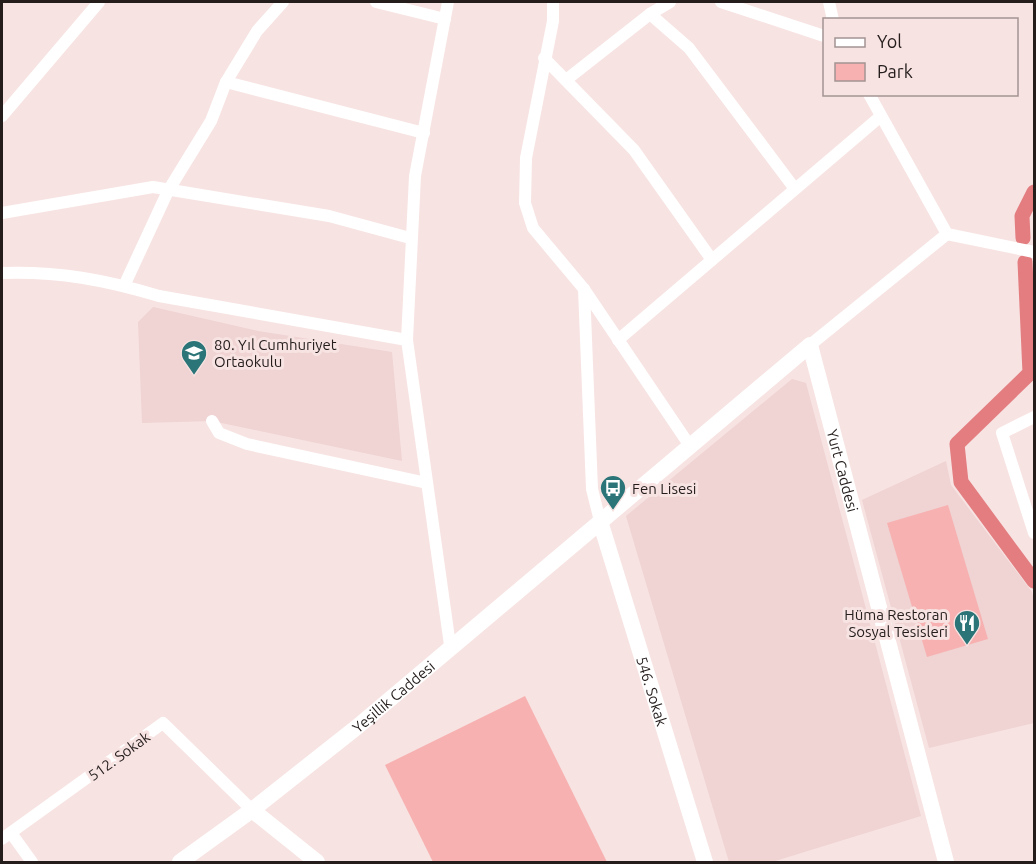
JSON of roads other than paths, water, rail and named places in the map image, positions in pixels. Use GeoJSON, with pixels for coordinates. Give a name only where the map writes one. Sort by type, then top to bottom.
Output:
{"type":"FeatureCollection","features":[{"type":"Feature","properties":{"kind":"main road"},"geometry":{"type":"LineString","coordinates":[[600,521],[810,345]]}},
{"type":"Feature","properties":{"kind":"main road","name":"Yurt Caddesi"},"geometry":{"type":"LineString","coordinates":[[810,345],[946,862]]}},
{"type":"Feature","properties":{"kind":"main road","name":"Yeşillik Caddesi"},"geometry":{"type":"LineString","coordinates":[[180,862],[252,810],[357,727],[450,645],[600,521]]}},
{"type":"Feature","properties":{"kind":"main road","name":"546. Sokak"},"geometry":{"type":"LineString","coordinates":[[600,521],[705,862]]}},
{"type":"Feature","properties":{"kind":"main road"},"geometry":{"type":"LineString","coordinates":[[252,810],[317,862]]}},
{"type":"Feature","properties":{"kind":"street"},"geometry":{"type":"LineString","coordinates":[[2,116],[99,2]]}},
{"type":"Feature","properties":{"kind":"street"},"geometry":{"type":"LineString","coordinates":[[124,286],[168,190],[211,121],[226,82],[258,31],[283,2]]}},
{"type":"Feature","properties":{"kind":"street"},"geometry":{"type":"LineString","coordinates":[[376,2],[445,19]]}},
{"type":"Feature","properties":{"kind":"street"},"geometry":{"type":"LineString","coordinates":[[448,2],[415,176],[410,238],[407,340],[450,645]]}},
{"type":"Feature","properties":{"kind":"street"},"geometry":{"type":"LineString","coordinates":[[553,2],[553,21]]}},
{"type":"Feature","properties":{"kind":"street"},"geometry":{"type":"LineString","coordinates":[[561,2],[553,21],[544,58],[526,158],[525,203],[532,228],[584,290],[690,446]]}},
{"type":"Feature","properties":{"kind":"street"},"geometry":{"type":"LineString","coordinates":[[566,80],[650,14],[670,2]]}},
{"type":"Feature","properties":{"kind":"street"},"geometry":{"type":"LineString","coordinates":[[721,2],[823,35]]}},
{"type":"Feature","properties":{"kind":"street"},"geometry":{"type":"LineString","coordinates":[[829,2],[833,18]]}},
{"type":"Feature","properties":{"kind":"street"},"geometry":{"type":"LineString","coordinates":[[650,14],[690,48],[795,189]]}},
{"type":"Feature","properties":{"kind":"street"},"geometry":{"type":"LineString","coordinates":[[544,58],[634,150],[712,260]]}},
{"type":"Feature","properties":{"kind":"street"},"geometry":{"type":"LineString","coordinates":[[226,82],[424,133]]}},
{"type":"Feature","properties":{"kind":"street"},"geometry":{"type":"LineString","coordinates":[[870,96],[947,234],[1035,252]]}},
{"type":"Feature","properties":{"kind":"street"},"geometry":{"type":"LineString","coordinates":[[618,340],[881,116]]}},
{"type":"Feature","properties":{"kind":"street"},"geometry":{"type":"LineString","coordinates":[[2,213],[153,187],[329,216],[410,238]]}},
{"type":"Feature","properties":{"kind":"street"},"geometry":{"type":"LineString","coordinates":[[810,345],[947,234]]}},
{"type":"Feature","properties":{"kind":"street"},"geometry":{"type":"LineString","coordinates":[[2,273],[47,272],[124,286],[159,296],[407,340]]}},
{"type":"Feature","properties":{"kind":"street"},"geometry":{"type":"LineString","coordinates":[[584,290],[592,489],[600,521]]}},
{"type":"Feature","properties":{"kind":"street"},"geometry":{"type":"LineString","coordinates":[[1035,417],[1002,433],[1035,533]]}},
{"type":"Feature","properties":{"kind":"street"},"geometry":{"type":"LineString","coordinates":[[212,421],[219,433],[247,444],[427,483]]}},
{"type":"Feature","properties":{"kind":"street","name":"512. Sokak"},"geometry":{"type":"LineString","coordinates":[[6,836],[163,723],[252,810]]}},
{"type":"Feature","properties":{"kind":"street"},"geometry":{"type":"LineString","coordinates":[[6,836],[32,862]]}},
{"type":"Feature","properties":{"kind":"waterway"},"geometry":{"type":"LineString","coordinates":[[1023,238],[1022,216],[1034,192]]}},
{"type":"Feature","properties":{"kind":"waterway"},"geometry":{"type":"LineString","coordinates":[[1025,262],[1030,373],[957,444],[961,482],[1034,581]]}},
{"type":"Feature","properties":{"kind":"place","name":"80. Yıl Cumhuriyet Ortaokulu"},"geometry":{"type":"Point","coordinates":[194,376]}},
{"type":"Feature","properties":{"kind":"place","name":"Fen Lisesi"},"geometry":{"type":"Point","coordinates":[613,511]}},
{"type":"Feature","properties":{"kind":"place","name":"Hüma Restoran Sosyal Tesisleri"},"geometry":{"type":"Point","coordinates":[967,646]}}]}
